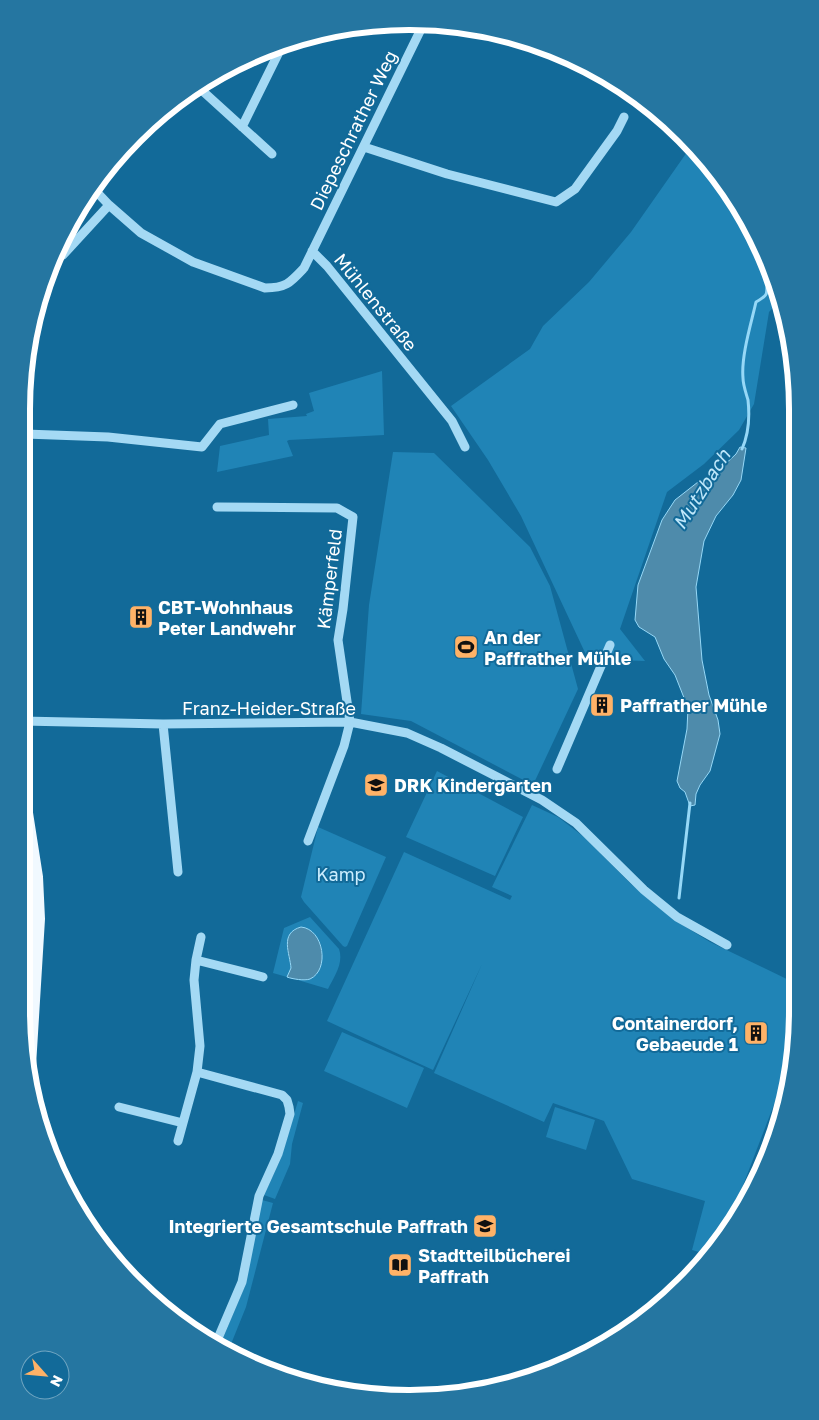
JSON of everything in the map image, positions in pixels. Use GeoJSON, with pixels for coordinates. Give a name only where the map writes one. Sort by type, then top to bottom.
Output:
{"type":"FeatureCollection","features":[{"type":"Feature","properties":{"kind":"main road"},"geometry":{"type":"LineString","coordinates":[[30,833],[37,877],[39,919],[32,1041]]}},
{"type":"Feature","properties":{"kind":"street","name":"Diepeschrather Weg"},"geometry":{"type":"LineString","coordinates":[[312,251],[420,30]]}},
{"type":"Feature","properties":{"kind":"street"},"geometry":{"type":"LineString","coordinates":[[242,127],[278,54]]}},
{"type":"Feature","properties":{"kind":"street"},"geometry":{"type":"LineString","coordinates":[[203,92],[272,154]]}},
{"type":"Feature","properties":{"kind":"street"},"geometry":{"type":"LineString","coordinates":[[364,147],[447,174],[556,202],[575,189],[617,131],[624,117]]}},
{"type":"Feature","properties":{"kind":"street","name":"Mühlenstraße"},"geometry":{"type":"LineString","coordinates":[[98,193],[141,233],[193,262],[265,288],[276,288],[291,283],[304,268],[312,251],[327,266],[452,421],[465,447]]}},
{"type":"Feature","properties":{"kind":"street"},"geometry":{"type":"LineString","coordinates":[[63,255],[109,205]]}},
{"type":"Feature","properties":{"kind":"street"},"geometry":{"type":"LineString","coordinates":[[30,433],[108,437],[202,447],[220,424],[293,405]]}},
{"type":"Feature","properties":{"kind":"street","name":"Kämperfeld"},"geometry":{"type":"LineString","coordinates":[[217,507],[336,508],[353,517],[338,640],[350,722]]}},
{"type":"Feature","properties":{"kind":"street"},"geometry":{"type":"LineString","coordinates":[[557,769],[610,645]]}},
{"type":"Feature","properties":{"kind":"street","name":"Franz-Heider-Straße"},"geometry":{"type":"LineString","coordinates":[[30,721],[163,724],[350,722],[407,733],[441,748],[542,800],[576,823],[644,890],[677,917],[727,945]]}},
{"type":"Feature","properties":{"kind":"street"},"geometry":{"type":"LineString","coordinates":[[308,841],[344,746],[350,722]]}},
{"type":"Feature","properties":{"kind":"street","name":"Franz-Heider-Straße"},"geometry":{"type":"LineString","coordinates":[[163,724],[178,872]]}},
{"type":"Feature","properties":{"kind":"street"},"geometry":{"type":"LineString","coordinates":[[178,1141],[198,1072],[200,1046],[194,980],[201,937]]}},
{"type":"Feature","properties":{"kind":"street"},"geometry":{"type":"LineString","coordinates":[[196,960],[263,977]]}},
{"type":"Feature","properties":{"kind":"street"},"geometry":{"type":"LineString","coordinates":[[198,1072],[282,1095],[287,1100],[290,1114],[278,1154],[259,1196],[242,1282],[218,1338]]}},
{"type":"Feature","properties":{"kind":"street"},"geometry":{"type":"LineString","coordinates":[[119,1107],[183,1122]]}},
{"type":"Feature","properties":{"kind":"green space"},"geometry":{"type":"Polygon","coordinates":[[[688,151],[711,178],[738,220],[760,264],[774,306],[769,312],[754,404],[739,430],[704,464],[667,492],[620,629],[645,661],[588,659],[521,516],[488,460],[451,406],[530,349],[543,326],[589,282],[631,232],[688,151]]]}},
{"type":"Feature","properties":{"kind":"green space"},"geometry":{"type":"Polygon","coordinates":[[[382,371],[384,435],[289,440],[287,441],[293,456],[217,472],[220,446],[269,435],[268,419],[307,416],[306,414],[314,411],[309,393],[382,371]]]}},
{"type":"Feature","properties":{"kind":"green space","name":"An der Paffrather Mühle"},"geometry":{"type":"Polygon","coordinates":[[[393,452],[434,453],[530,547],[550,586],[578,689],[533,785],[411,721],[361,714],[369,605],[393,452]]]}},
{"type":"Feature","properties":{"kind":"green space"},"geometry":{"type":"Polygon","coordinates":[[[437,771],[523,817],[495,876],[406,837],[437,771]]]}},
{"type":"Feature","properties":{"kind":"green space"},"geometry":{"type":"Polygon","coordinates":[[[532,805],[558,817],[584,837],[631,884],[676,921],[710,942],[789,980],[788,1035],[782,1082],[736,1203],[702,1253],[692,1250],[705,1201],[632,1179],[604,1121],[553,1103],[544,1122],[434,1073],[482,964],[433,1070],[327,1021],[404,852],[510,900],[512,896],[492,887],[532,805]]]}},
{"type":"Feature","properties":{"kind":"green space","name":"Kamp"},"geometry":{"type":"Polygon","coordinates":[[[318,827],[386,857],[345,947],[301,897],[318,827]]]}},
{"type":"Feature","properties":{"kind":"green space"},"geometry":{"type":"Polygon","coordinates":[[[310,917],[339,949],[339,965],[328,989],[291,978],[307,980],[312,978],[321,962],[321,944],[318,939],[301,927],[293,931],[288,941],[287,950],[291,963],[290,973],[287,977],[273,973],[284,928],[310,917]]]}},
{"type":"Feature","properties":{"kind":"green space"},"geometry":{"type":"Polygon","coordinates":[[[342,1032],[424,1068],[407,1108],[324,1071],[342,1032]]]}},
{"type":"Feature","properties":{"kind":"green space"},"geometry":{"type":"Polygon","coordinates":[[[298,1101],[303,1103],[292,1144],[290,1164],[275,1199],[264,1195],[281,1158],[298,1101]]]}},
{"type":"Feature","properties":{"kind":"green space"},"geometry":{"type":"Polygon","coordinates":[[[555,1107],[595,1120],[586,1150],[546,1137],[555,1107]]]}},
{"type":"Feature","properties":{"kind":"green space"},"geometry":{"type":"Polygon","coordinates":[[[262,1200],[273,1203],[246,1307],[231,1345],[222,1340],[245,1286],[262,1200]]]}},
{"type":"Feature","properties":{"kind":"water"},"geometry":{"type":"Polygon","coordinates":[[[740,447],[746,448],[741,480],[733,495],[716,516],[704,541],[696,587],[702,660],[720,734],[710,771],[696,794],[695,805],[690,806],[685,792],[680,788],[677,781],[687,729],[688,708],[675,675],[664,659],[655,637],[639,627],[635,620],[638,585],[662,520],[675,500],[698,482],[719,470],[736,454],[740,447]]]}},
{"type":"Feature","properties":{"kind":"water"},"geometry":{"type":"Polygon","coordinates":[[[301,927],[309,929],[315,935],[322,950],[320,967],[316,974],[308,980],[287,977],[291,968],[287,945],[288,939],[294,930],[301,927]]]}},
{"type":"Feature","properties":{"kind":"waterway","name":"Mutzbach"},"geometry":{"type":"LineString","coordinates":[[742,449],[748,431],[749,419],[743,360],[756,302],[765,296],[768,285]]}},
{"type":"Feature","properties":{"kind":"waterway","name":"Mutzbach"},"geometry":{"type":"LineString","coordinates":[[679,898],[690,803]]}},
{"type":"Feature","properties":{"kind":"place","name":"CBT-Wohnhaus Peter Landwehr"},"geometry":{"type":"Point","coordinates":[141,617]}},
{"type":"Feature","properties":{"kind":"place","name":"An der Paffrather Mühle"},"geometry":{"type":"Point","coordinates":[466,647]}},
{"type":"Feature","properties":{"kind":"place","name":"Paffrather Mühle"},"geometry":{"type":"Point","coordinates":[602,705]}},
{"type":"Feature","properties":{"kind":"place","name":"DRK Kindergarten"},"geometry":{"type":"Point","coordinates":[376,785]}},
{"type":"Feature","properties":{"kind":"place","name":"Containerdorf, Gebaeude 1"},"geometry":{"type":"Point","coordinates":[756,1033]}},
{"type":"Feature","properties":{"kind":"place","name":"Integrierte Gesamtschule Paffrath"},"geometry":{"type":"Point","coordinates":[485,1226]}},
{"type":"Feature","properties":{"kind":"place","name":"Stadtteilbücherei Paffrath"},"geometry":{"type":"Point","coordinates":[400,1265]}}]}
